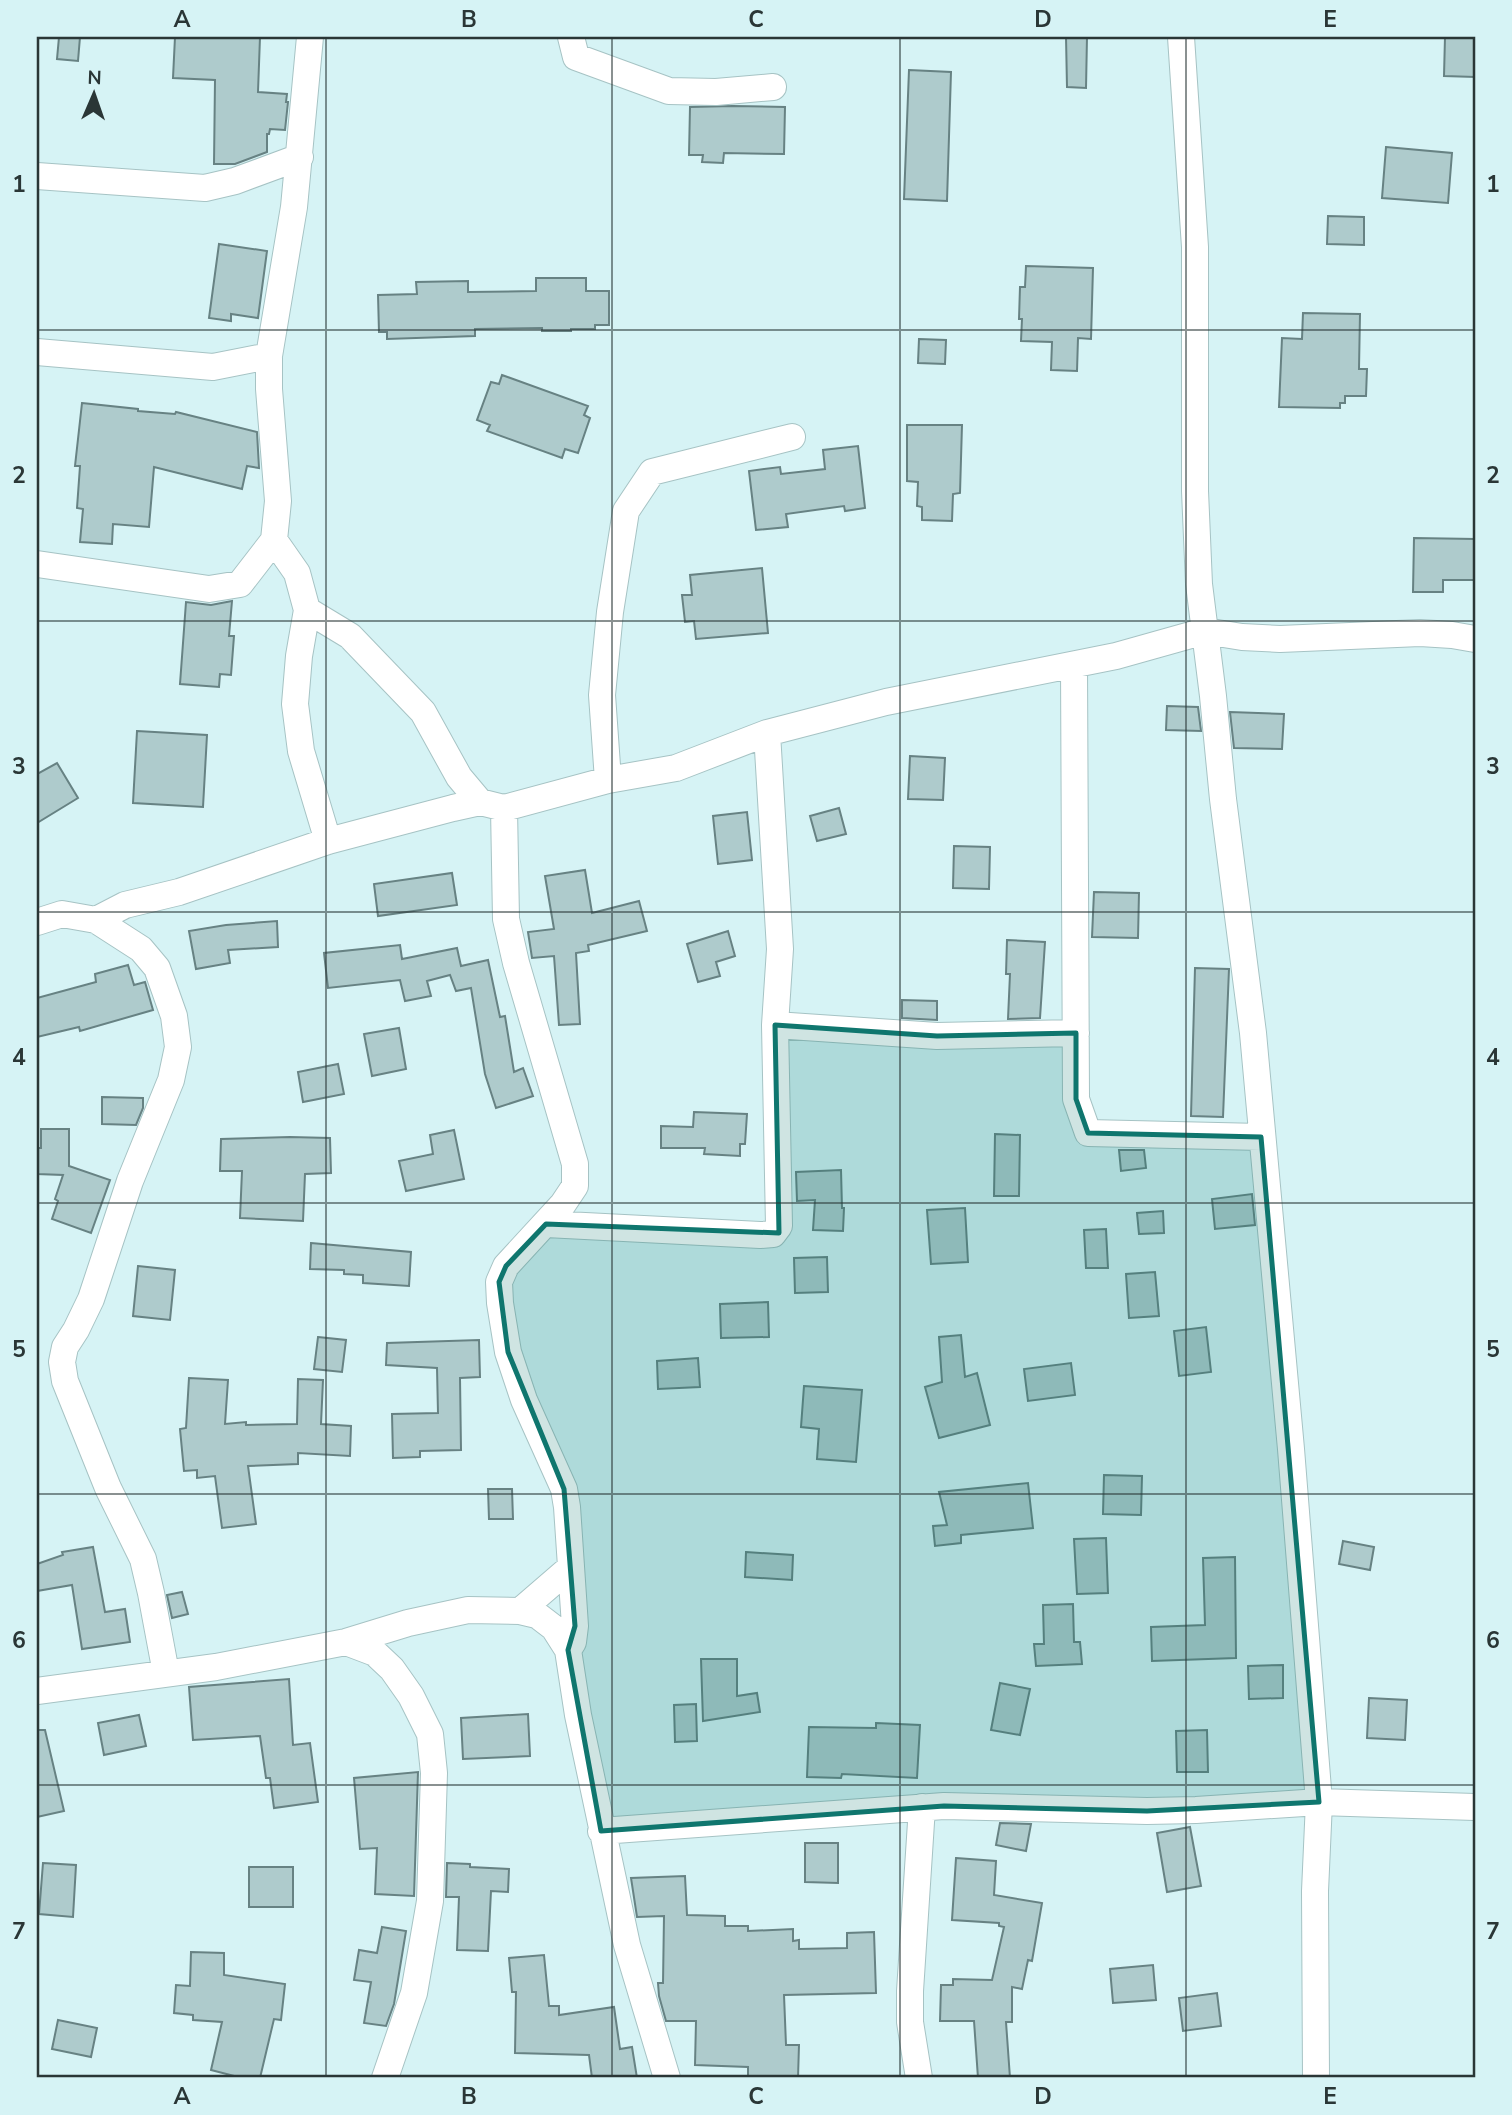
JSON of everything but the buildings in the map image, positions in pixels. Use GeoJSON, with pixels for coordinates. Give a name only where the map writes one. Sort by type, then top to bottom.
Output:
{"type":"FeatureCollection","features":[{"type":"Feature","properties":{"kind":"street"},"geometry":{"type":"LineString","coordinates":[[37,564],[209,590],[240,584],[274,540],[278,501],[269,356],[294,207],[310,37]]}},
{"type":"Feature","properties":{"kind":"street"},"geometry":{"type":"LineString","coordinates":[[572,37],[576,57],[669,91],[716,92],[773,87]]}},
{"type":"Feature","properties":{"kind":"street"},"geometry":{"type":"LineString","coordinates":[[1181,37],[1195,247],[1195,491],[1199,584],[1252,1033],[1319,1802],[1315,1891],[1316,2078]]}},
{"type":"Feature","properties":{"kind":"street"},"geometry":{"type":"LineString","coordinates":[[37,176],[205,188],[235,181],[300,157]]}},
{"type":"Feature","properties":{"kind":"street"},"geometry":{"type":"LineString","coordinates":[[37,352],[213,367],[269,356]]}},
{"type":"Feature","properties":{"kind":"street"},"geometry":{"type":"LineString","coordinates":[[608,780],[602,695],[610,612],[626,511],[652,472],[792,437]]}},
{"type":"Feature","properties":{"kind":"street"},"geometry":{"type":"LineString","coordinates":[[274,540],[298,573],[307,610],[299,656],[295,704],[301,751],[328,841]]}},
{"type":"Feature","properties":{"kind":"street"},"geometry":{"type":"LineString","coordinates":[[307,610],[350,636],[423,712],[459,777],[492,805],[506,919],[516,963],[575,1164],[575,1186],[564,1204],[506,1266],[499,1282],[508,1352],[524,1400],[564,1489],[575,1626],[573,1642],[568,1650]]}},
{"type":"Feature","properties":{"kind":"street"},"geometry":{"type":"LineString","coordinates":[[96,920],[125,905],[179,892],[328,841],[608,780],[676,768],[767,733],[887,702],[1116,656],[1205,631],[1280,639],[1420,633],[1475,639]]}},
{"type":"Feature","properties":{"kind":"street"},"geometry":{"type":"LineString","coordinates":[[1074,665],[1076,1099],[1088,1133],[1261,1137]]}},
{"type":"Feature","properties":{"kind":"street"},"geometry":{"type":"LineString","coordinates":[[546,1224],[760,1235],[773,1234],[779,1226],[775,1026],[780,949],[767,733]]}},
{"type":"Feature","properties":{"kind":"street"},"geometry":{"type":"LineString","coordinates":[[37,922],[62,914],[96,920],[141,949],[157,968],[174,1016],[178,1047],[171,1080],[130,1181],[91,1299],[65,1347],[61,1362],[65,1381],[108,1488],[143,1559],[166,1673]]}},
{"type":"Feature","properties":{"kind":"street"},"geometry":{"type":"LineString","coordinates":[[775,1026],[937,1036],[1076,1033]]}},
{"type":"Feature","properties":{"kind":"street"},"geometry":{"type":"LineString","coordinates":[[520,1611],[571,1567]]}},
{"type":"Feature","properties":{"kind":"street"},"geometry":{"type":"LineString","coordinates":[[37,1691],[216,1667],[346,1642],[408,1623],[468,1610],[520,1611],[537,1615],[554,1628],[568,1650],[601,1831],[627,1945],[667,2078]]}},
{"type":"Feature","properties":{"kind":"street"},"geometry":{"type":"LineString","coordinates":[[346,1642],[375,1654],[392,1670],[411,1696],[430,1734],[434,1773],[430,1901],[414,1993],[385,2078]]}},
{"type":"Feature","properties":{"kind":"street"},"geometry":{"type":"LineString","coordinates":[[601,1831],[944,1805],[1147,1811],[1319,1802],[1475,1807]]}},
{"type":"Feature","properties":{"kind":"street"},"geometry":{"type":"LineString","coordinates":[[919,2078],[910,2022],[910,1991],[922,1807]]}},
{"type":"Feature","properties":{"kind":"highlighted area"},"geometry":{"type":"Polygon","coordinates":[[[775,1025],[937,1036],[1076,1033],[1076,1099],[1088,1133],[1261,1137],[1319,1802],[1147,1811],[944,1806],[601,1831],[568,1650],[575,1626],[564,1489],[508,1352],[499,1282],[506,1266],[546,1224],[779,1233],[775,1025]]]}}]}
